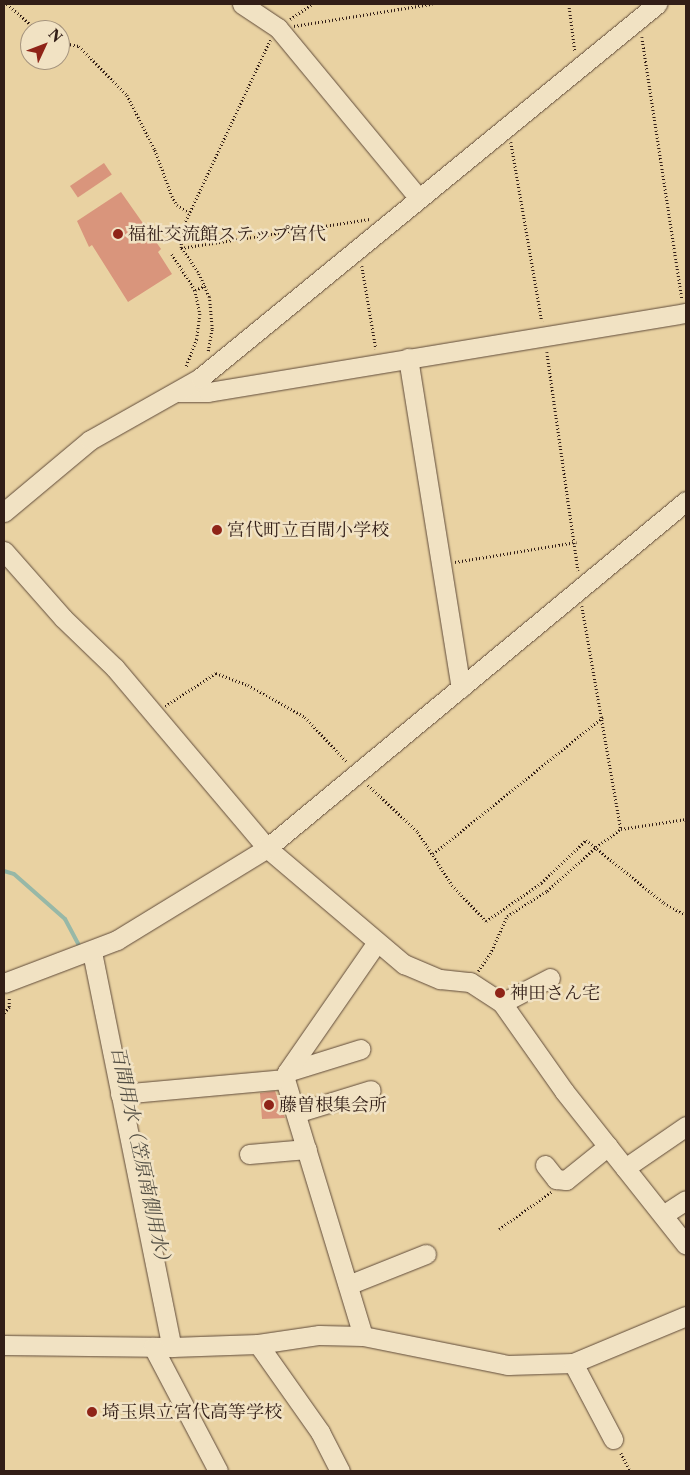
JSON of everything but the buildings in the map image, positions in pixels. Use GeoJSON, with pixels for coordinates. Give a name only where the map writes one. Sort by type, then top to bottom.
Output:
{"type":"FeatureCollection","features":[{"type":"Feature","properties":{"kind":"street"},"geometry":{"type":"LineString","coordinates":[[242,4],[278,28],[418,198]]}},
{"type":"Feature","properties":{"kind":"street"},"geometry":{"type":"LineString","coordinates":[[4,512],[90,440],[200,378],[354,249],[657,4]]}},
{"type":"Feature","properties":{"kind":"street"},"geometry":{"type":"LineString","coordinates":[[178,392],[208,392],[685,313]]}},
{"type":"Feature","properties":{"kind":"street"},"geometry":{"type":"LineString","coordinates":[[408,358],[439,564],[462,688]]}},
{"type":"Feature","properties":{"kind":"street"},"geometry":{"type":"LineString","coordinates":[[4,982],[92,952],[117,940],[267,848],[686,501]]}},
{"type":"Feature","properties":{"kind":"street"},"geometry":{"type":"LineString","coordinates":[[4,551],[153,713],[267,848],[377,942],[420,974],[470,982],[502,1003],[564,1090],[686,1245]]}},
{"type":"Feature","properties":{"kind":"street"},"geometry":{"type":"LineString","coordinates":[[363,1336],[286,1076],[377,942]]}},
{"type":"Feature","properties":{"kind":"street"},"geometry":{"type":"LineString","coordinates":[[92,952],[172,1347]]}},
{"type":"Feature","properties":{"kind":"street"},"geometry":{"type":"LineString","coordinates":[[502,1003],[550,978]]}},
{"type":"Feature","properties":{"kind":"street"},"geometry":{"type":"LineString","coordinates":[[120,1094],[286,1076],[361,1049]]}},
{"type":"Feature","properties":{"kind":"street"},"geometry":{"type":"LineString","coordinates":[[296,1113],[370,1090]]}},
{"type":"Feature","properties":{"kind":"street"},"geometry":{"type":"LineString","coordinates":[[625,1168],[686,1126]]}},
{"type":"Feature","properties":{"kind":"street"},"geometry":{"type":"LineString","coordinates":[[545,1166],[556,1179],[566,1180],[608,1146]]}},
{"type":"Feature","properties":{"kind":"street"},"geometry":{"type":"LineString","coordinates":[[249,1154],[307,1150]]}},
{"type":"Feature","properties":{"kind":"street"},"geometry":{"type":"LineString","coordinates":[[663,1216],[686,1200]]}},
{"type":"Feature","properties":{"kind":"street"},"geometry":{"type":"LineString","coordinates":[[348,1285],[426,1254]]}},
{"type":"Feature","properties":{"kind":"street"},"geometry":{"type":"LineString","coordinates":[[4,1345],[172,1347],[258,1344],[319,1335],[363,1336],[508,1365],[573,1363],[686,1316]]}},
{"type":"Feature","properties":{"kind":"street"},"geometry":{"type":"LineString","coordinates":[[258,1344],[320,1432],[340,1471]]}},
{"type":"Feature","properties":{"kind":"street"},"geometry":{"type":"LineString","coordinates":[[153,1347],[218,1471]]}},
{"type":"Feature","properties":{"kind":"street"},"geometry":{"type":"LineString","coordinates":[[573,1363],[613,1439]]}},
{"type":"Feature","properties":{"kind":"path"},"geometry":{"type":"LineString","coordinates":[[7,4],[25,20]]}},
{"type":"Feature","properties":{"kind":"path"},"geometry":{"type":"LineString","coordinates":[[200,378],[212,329],[205,285],[181,248],[181,231],[243,93],[278,28],[312,4]]}},
{"type":"Feature","properties":{"kind":"path"},"geometry":{"type":"LineString","coordinates":[[278,28],[432,4]]}},
{"type":"Feature","properties":{"kind":"path"},"geometry":{"type":"LineString","coordinates":[[569,4],[578,68]]}},
{"type":"Feature","properties":{"kind":"path"},"geometry":{"type":"LineString","coordinates":[[639,18],[685,313]]}},
{"type":"Feature","properties":{"kind":"path"},"geometry":{"type":"LineString","coordinates":[[70,44],[78,46],[127,95],[155,150],[172,196],[177,205],[190,212]]}},
{"type":"Feature","properties":{"kind":"path"},"geometry":{"type":"LineString","coordinates":[[506,126],[513,148],[545,336],[576,542],[579,589],[603,717],[621,829]]}},
{"type":"Feature","properties":{"kind":"path"},"geometry":{"type":"LineString","coordinates":[[181,248],[377,218],[388,222]]}},
{"type":"Feature","properties":{"kind":"path"},"geometry":{"type":"LineString","coordinates":[[354,249],[361,261],[379,363]]}},
{"type":"Feature","properties":{"kind":"path"},"geometry":{"type":"LineString","coordinates":[[172,254],[195,290],[199,327],[178,392]]}},
{"type":"Feature","properties":{"kind":"path"},"geometry":{"type":"LineString","coordinates":[[195,290],[205,285]]}},
{"type":"Feature","properties":{"kind":"path"},"geometry":{"type":"LineString","coordinates":[[439,564],[576,542]]}},
{"type":"Feature","properties":{"kind":"path"},"geometry":{"type":"LineString","coordinates":[[153,713],[216,673],[248,685],[305,718],[378,797],[406,818],[452,885],[486,922],[541,883],[586,840],[664,903],[686,915]]}},
{"type":"Feature","properties":{"kind":"path"},"geometry":{"type":"LineString","coordinates":[[432,854],[603,717]]}},
{"type":"Feature","properties":{"kind":"path"},"geometry":{"type":"LineString","coordinates":[[470,982],[490,954],[507,916],[547,891],[596,847],[621,829],[686,819]]}},
{"type":"Feature","properties":{"kind":"path"},"geometry":{"type":"LineString","coordinates":[[499,1229],[566,1180]]}},
{"type":"Feature","properties":{"kind":"path"},"geometry":{"type":"LineString","coordinates":[[613,1439],[630,1471]]}},
{"type":"Feature","properties":{"kind":"waterway","name":"百間用水（笠原南側用水）"},"geometry":{"type":"LineString","coordinates":[[4,871],[14,874],[65,919],[81,949]]}},
{"type":"Feature","properties":{"kind":"place","name":"福祉交流館ステップ宮代"},"geometry":{"type":"Point","coordinates":[118,234]}},
{"type":"Feature","properties":{"kind":"place","name":"宮代町立百間小学校"},"geometry":{"type":"Point","coordinates":[217,530]}},
{"type":"Feature","properties":{"kind":"place","name":"神田さん宅"},"geometry":{"type":"Point","coordinates":[500,993]}},
{"type":"Feature","properties":{"kind":"place","name":"藤曽根集会所"},"geometry":{"type":"Point","coordinates":[269,1105]}},
{"type":"Feature","properties":{"kind":"place","name":"埼玉県立宮代高等学校"},"geometry":{"type":"Point","coordinates":[92,1412]}}]}
